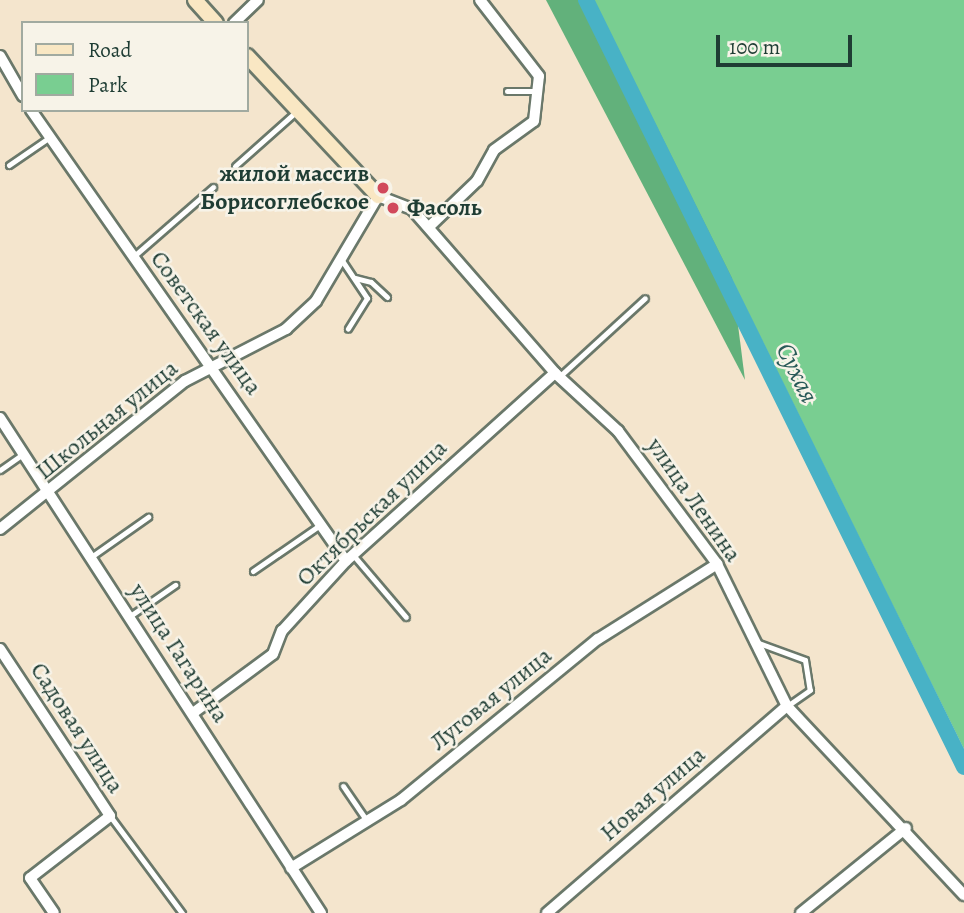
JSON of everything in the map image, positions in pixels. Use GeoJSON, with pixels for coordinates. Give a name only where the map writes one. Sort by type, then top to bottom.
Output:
{"type":"FeatureCollection","features":[{"type":"Feature","properties":{"kind":"street"},"geometry":{"type":"LineString","coordinates":[[195,0],[214,21]]}},
{"type":"Feature","properties":{"kind":"street"},"geometry":{"type":"LineString","coordinates":[[236,21],[258,0]]}},
{"type":"Feature","properties":{"kind":"street"},"geometry":{"type":"LineString","coordinates":[[430,226],[477,181],[494,150],[534,121],[539,76],[480,0]]}},
{"type":"Feature","properties":{"kind":"street"},"geometry":{"type":"LineString","coordinates":[[0,57],[21,93]]}},
{"type":"Feature","properties":{"kind":"street"},"geometry":{"type":"LineString","coordinates":[[249,63],[298,110],[378,196]]}},
{"type":"Feature","properties":{"kind":"street","name":"Советская улица"},"geometry":{"type":"LineString","coordinates":[[32,112],[47,139],[213,366],[321,524],[350,558]]}},
{"type":"Feature","properties":{"kind":"street","name":"улица Ленина"},"geometry":{"type":"LineString","coordinates":[[378,196],[412,209],[430,226],[557,375],[618,431],[717,564],[787,706],[906,828],[964,895]]}},
{"type":"Feature","properties":{"kind":"street","name":"Школьная улица"},"geometry":{"type":"LineString","coordinates":[[0,529],[50,493],[185,381],[286,329],[316,301],[378,196]]}},
{"type":"Feature","properties":{"kind":"street","name":"Октябрьская улица"},"geometry":{"type":"LineString","coordinates":[[193,713],[273,654],[282,631],[350,558],[557,375]]}},
{"type":"Feature","properties":{"kind":"street","name":"улица Гагарина"},"geometry":{"type":"LineString","coordinates":[[0,418],[321,913]]}},
{"type":"Feature","properties":{"kind":"street","name":"Луговая улица"},"geometry":{"type":"LineString","coordinates":[[291,868],[367,821],[598,639],[717,564]]}},
{"type":"Feature","properties":{"kind":"street","name":"Садовая улица"},"geometry":{"type":"LineString","coordinates":[[0,649],[110,816],[30,878],[54,913]]}},
{"type":"Feature","properties":{"kind":"street","name":"Новая улица"},"geometry":{"type":"LineString","coordinates":[[547,913],[787,706]]}},
{"type":"Feature","properties":{"kind":"street"},"geometry":{"type":"LineString","coordinates":[[802,913],[906,828]]}},
{"type":"Feature","properties":{"kind":"lane"},"geometry":{"type":"LineString","coordinates":[[507,91],[537,91]]}},
{"type":"Feature","properties":{"kind":"lane"},"geometry":{"type":"LineString","coordinates":[[235,166],[298,110]]}},
{"type":"Feature","properties":{"kind":"lane"},"geometry":{"type":"LineString","coordinates":[[9,165],[47,139]]}},
{"type":"Feature","properties":{"kind":"lane"},"geometry":{"type":"LineString","coordinates":[[133,257],[214,187]]}},
{"type":"Feature","properties":{"kind":"lane"},"geometry":{"type":"LineString","coordinates":[[341,258],[367,298],[348,329]]}},
{"type":"Feature","properties":{"kind":"lane"},"geometry":{"type":"LineString","coordinates":[[354,278],[371,282],[387,298]]}},
{"type":"Feature","properties":{"kind":"lane"},"geometry":{"type":"LineString","coordinates":[[557,375],[645,298]]}},
{"type":"Feature","properties":{"kind":"lane"},"geometry":{"type":"LineString","coordinates":[[0,470],[24,453]]}},
{"type":"Feature","properties":{"kind":"lane"},"geometry":{"type":"LineString","coordinates":[[92,557],[148,517]]}},
{"type":"Feature","properties":{"kind":"lane"},"geometry":{"type":"LineString","coordinates":[[253,571],[321,524]]}},
{"type":"Feature","properties":{"kind":"lane"},"geometry":{"type":"LineString","coordinates":[[350,558],[406,617]]}},
{"type":"Feature","properties":{"kind":"lane"},"geometry":{"type":"LineString","coordinates":[[130,616],[175,585]]}},
{"type":"Feature","properties":{"kind":"lane"},"geometry":{"type":"LineString","coordinates":[[756,642],[805,660],[810,690],[787,706]]}},
{"type":"Feature","properties":{"kind":"lane"},"geometry":{"type":"LineString","coordinates":[[344,786],[367,821]]}},
{"type":"Feature","properties":{"kind":"lane"},"geometry":{"type":"LineString","coordinates":[[110,816],[182,913]]}},
{"type":"Feature","properties":{"kind":"green space"},"geometry":{"type":"Polygon","coordinates":[[[546,0],[594,0],[732,278],[745,380],[546,0]]]}},
{"type":"Feature","properties":{"kind":"green space"},"geometry":{"type":"Polygon","coordinates":[[[594,0],[964,0],[964,749],[902,624],[594,0]]]}},
{"type":"Feature","properties":{"kind":"waterway","name":"Сухая"},"geometry":{"type":"LineString","coordinates":[[586,0],[964,767]]}},
{"type":"Feature","properties":{"kind":"place","name":"жилой массив Борисоглебское"},"geometry":{"type":"Point","coordinates":[383,188]}},
{"type":"Feature","properties":{"kind":"place","name":"Фасоль"},"geometry":{"type":"Point","coordinates":[393,208]}}]}
